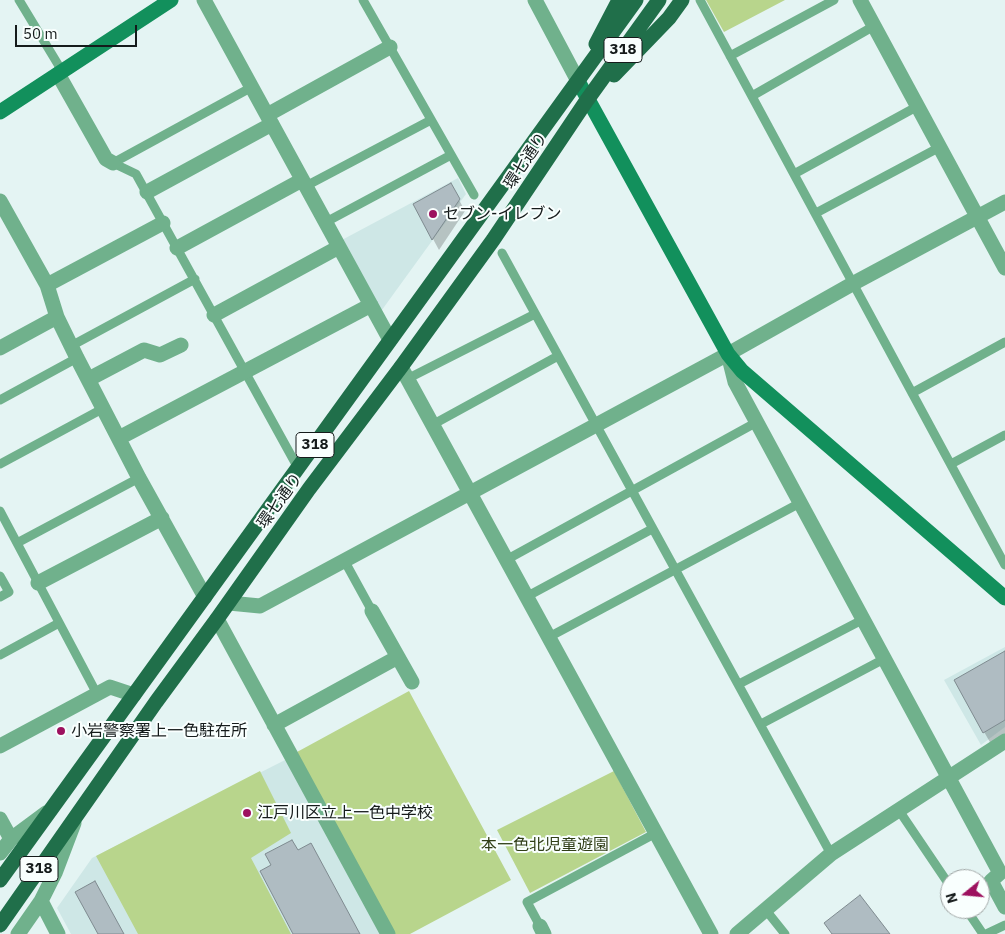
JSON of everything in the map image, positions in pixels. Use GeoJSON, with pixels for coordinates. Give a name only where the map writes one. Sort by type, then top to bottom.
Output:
{"type":"FeatureCollection","features":[{"type":"Feature","properties":{"kind":"main road"},"geometry":{"type":"LineString","coordinates":[[578,81],[608,18],[619,0]]}},
{"type":"Feature","properties":{"kind":"main road","name":"環七通り"},"geometry":{"type":"LineString","coordinates":[[0,880],[636,0]]}},
{"type":"Feature","properties":{"kind":"main road","name":"環七通り"},"geometry":{"type":"LineString","coordinates":[[0,925],[156,702],[309,489],[404,373],[588,100],[659,0]]}},
{"type":"Feature","properties":{"kind":"main road"},"geometry":{"type":"LineString","coordinates":[[588,100],[669,18],[682,0]]}},
{"type":"Feature","properties":{"kind":"street"},"geometry":{"type":"LineString","coordinates":[[2,107],[60,73],[172,0]]}},
{"type":"Feature","properties":{"kind":"street"},"geometry":{"type":"LineString","coordinates":[[204,0],[390,340]]}},
{"type":"Feature","properties":{"kind":"street"},"geometry":{"type":"LineString","coordinates":[[535,0],[728,354],[742,371],[1005,598]]}},
{"type":"Feature","properties":{"kind":"street"},"geometry":{"type":"LineString","coordinates":[[860,0],[1005,268]]}},
{"type":"Feature","properties":{"kind":"street"},"geometry":{"type":"LineString","coordinates":[[147,192],[390,47]]}},
{"type":"Feature","properties":{"kind":"street"},"geometry":{"type":"LineString","coordinates":[[60,73],[106,159],[113,163]]}},
{"type":"Feature","properties":{"kind":"street"},"geometry":{"type":"LineString","coordinates":[[177,248],[304,183]]}},
{"type":"Feature","properties":{"kind":"street"},"geometry":{"type":"LineString","coordinates":[[0,201],[47,285],[57,317],[74,352],[205,597]]}},
{"type":"Feature","properties":{"kind":"street"},"geometry":{"type":"LineString","coordinates":[[228,603],[260,606],[596,426],[1005,202]]}},
{"type":"Feature","properties":{"kind":"street"},"geometry":{"type":"LineString","coordinates":[[47,285],[163,223]]}},
{"type":"Feature","properties":{"kind":"street"},"geometry":{"type":"LineString","coordinates":[[214,315],[339,247]]}},
{"type":"Feature","properties":{"kind":"street"},"geometry":{"type":"LineString","coordinates":[[119,438],[371,305]]}},
{"type":"Feature","properties":{"kind":"street"},"geometry":{"type":"LineString","coordinates":[[0,348],[57,317]]}},
{"type":"Feature","properties":{"kind":"street"},"geometry":{"type":"LineString","coordinates":[[88,379],[144,350],[160,355],[182,345]]}},
{"type":"Feature","properties":{"kind":"street"},"geometry":{"type":"LineString","coordinates":[[728,354],[735,382],[948,778],[1003,872],[991,882],[1005,907]]}},
{"type":"Feature","properties":{"kind":"street"},"geometry":{"type":"LineString","coordinates":[[404,373],[711,934]]}},
{"type":"Feature","properties":{"kind":"street"},"geometry":{"type":"LineString","coordinates":[[38,583],[162,518]]}},
{"type":"Feature","properties":{"kind":"street"},"geometry":{"type":"LineString","coordinates":[[372,611],[412,682]]}},
{"type":"Feature","properties":{"kind":"street"},"geometry":{"type":"LineString","coordinates":[[217,619],[388,934]]}},
{"type":"Feature","properties":{"kind":"street"},"geometry":{"type":"LineString","coordinates":[[274,725],[398,657]]}},
{"type":"Feature","properties":{"kind":"street"},"geometry":{"type":"LineString","coordinates":[[0,746],[110,687],[134,695]]}},
{"type":"Feature","properties":{"kind":"street"},"geometry":{"type":"LineString","coordinates":[[738,934],[765,909],[832,854],[898,809],[1004,745]]}},
{"type":"Feature","properties":{"kind":"street"},"geometry":{"type":"LineString","coordinates":[[0,853],[11,839],[52,809]]}},
{"type":"Feature","properties":{"kind":"street"},"geometry":{"type":"LineString","coordinates":[[18,934],[41,901],[55,874],[78,813]]}},
{"type":"Feature","properties":{"kind":"street"},"geometry":{"type":"LineString","coordinates":[[0,819],[11,839]]}},
{"type":"Feature","properties":{"kind":"street"},"geometry":{"type":"LineString","coordinates":[[41,901],[58,934]]}},
{"type":"Feature","properties":{"kind":"lane"},"geometry":{"type":"LineString","coordinates":[[19,0],[60,73]]}},
{"type":"Feature","properties":{"kind":"lane"},"geometry":{"type":"LineString","coordinates":[[364,0],[474,195]]}},
{"type":"Feature","properties":{"kind":"lane"},"geometry":{"type":"LineString","coordinates":[[700,0],[1005,565]]}},
{"type":"Feature","properties":{"kind":"lane"},"geometry":{"type":"LineString","coordinates":[[730,56],[834,0]]}},
{"type":"Feature","properties":{"kind":"lane"},"geometry":{"type":"LineString","coordinates":[[752,96],[874,26]]}},
{"type":"Feature","properties":{"kind":"lane"},"geometry":{"type":"LineString","coordinates":[[113,163],[252,88]]}},
{"type":"Feature","properties":{"kind":"lane"},"geometry":{"type":"LineString","coordinates":[[794,174],[918,106]]}},
{"type":"Feature","properties":{"kind":"lane"},"geometry":{"type":"LineString","coordinates":[[304,183],[431,120]]}},
{"type":"Feature","properties":{"kind":"lane"},"geometry":{"type":"LineString","coordinates":[[816,213],[940,148]]}},
{"type":"Feature","properties":{"kind":"lane"},"geometry":{"type":"LineString","coordinates":[[326,222],[451,155]]}},
{"type":"Feature","properties":{"kind":"lane"},"geometry":{"type":"LineString","coordinates":[[113,163],[136,174],[147,192],[298,468]]}},
{"type":"Feature","properties":{"kind":"lane"},"geometry":{"type":"LineString","coordinates":[[502,253],[832,854]]}},
{"type":"Feature","properties":{"kind":"lane"},"geometry":{"type":"LineString","coordinates":[[0,400],[74,352],[195,280]]}},
{"type":"Feature","properties":{"kind":"lane"},"geometry":{"type":"LineString","coordinates":[[404,373],[535,314]]}},
{"type":"Feature","properties":{"kind":"lane"},"geometry":{"type":"LineString","coordinates":[[912,393],[1005,342]]}},
{"type":"Feature","properties":{"kind":"lane"},"geometry":{"type":"LineString","coordinates":[[432,425],[558,356]]}},
{"type":"Feature","properties":{"kind":"lane"},"geometry":{"type":"LineString","coordinates":[[0,464],[104,408]]}},
{"type":"Feature","properties":{"kind":"lane"},"geometry":{"type":"LineString","coordinates":[[506,560],[757,422]]}},
{"type":"Feature","properties":{"kind":"lane"},"geometry":{"type":"LineString","coordinates":[[951,464],[1005,435]]}},
{"type":"Feature","properties":{"kind":"lane"},"geometry":{"type":"LineString","coordinates":[[17,543],[140,478]]}},
{"type":"Feature","properties":{"kind":"lane"},"geometry":{"type":"LineString","coordinates":[[548,637],[800,503]]}},
{"type":"Feature","properties":{"kind":"lane"},"geometry":{"type":"LineString","coordinates":[[0,511],[97,694]]}},
{"type":"Feature","properties":{"kind":"lane"},"geometry":{"type":"LineString","coordinates":[[526,597],[652,529]]}},
{"type":"Feature","properties":{"kind":"lane"},"geometry":{"type":"LineString","coordinates":[[344,560],[372,611]]}},
{"type":"Feature","properties":{"kind":"lane"},"geometry":{"type":"LineString","coordinates":[[0,576],[8,592],[0,597]]}},
{"type":"Feature","properties":{"kind":"lane"},"geometry":{"type":"LineString","coordinates":[[739,684],[862,620]]}},
{"type":"Feature","properties":{"kind":"lane"},"geometry":{"type":"LineString","coordinates":[[0,654],[59,623]]}},
{"type":"Feature","properties":{"kind":"lane"},"geometry":{"type":"LineString","coordinates":[[761,724],[884,659]]}},
{"type":"Feature","properties":{"kind":"lane"},"geometry":{"type":"LineString","coordinates":[[898,809],[940,871]]}},
{"type":"Feature","properties":{"kind":"lane"},"geometry":{"type":"LineString","coordinates":[[542,930],[527,902],[656,833]]}},
{"type":"Feature","properties":{"kind":"lane"},"geometry":{"type":"LineString","coordinates":[[765,909],[785,934]]}},
{"type":"Feature","properties":{"kind":"lane"},"geometry":{"type":"LineString","coordinates":[[973,919],[984,934],[1005,925]]}},
{"type":"Feature","properties":{"kind":"shaded area"},"geometry":{"type":"Polygon","coordinates":[[[458,178],[466,194],[379,314],[340,241],[458,178]]]}},
{"type":"Feature","properties":{"kind":"shaded area"},"geometry":{"type":"Polygon","coordinates":[[[1005,647],[1005,727],[981,745],[944,680],[1005,647]]]}},
{"type":"Feature","properties":{"kind":"shaded area","name":"江戸川区立上一色中学校"},"geometry":{"type":"Polygon","coordinates":[[[287,759],[382,934],[71,934],[57,908],[92,858],[287,759]]]}},
{"type":"Feature","properties":{"kind":"green space"},"geometry":{"type":"Polygon","coordinates":[[[706,0],[785,0],[724,32],[706,0]]]}},
{"type":"Feature","properties":{"kind":"green space"},"geometry":{"type":"Polygon","coordinates":[[[409,691],[511,880],[410,934],[395,934],[297,752],[409,691]]]}},
{"type":"Feature","properties":{"kind":"green space"},"geometry":{"type":"Polygon","coordinates":[[[260,771],[291,833],[251,858],[291,934],[138,934],[96,856],[260,771]]]}},
{"type":"Feature","properties":{"kind":"green space","name":"本一色北児童遊園"},"geometry":{"type":"Polygon","coordinates":[[[614,771],[646,832],[530,893],[497,830],[614,771]]]}},
{"type":"Feature","properties":{"kind":"building"},"geometry":{"type":"Polygon","coordinates":[[[451,183],[460,199],[432,240],[413,204],[451,183]]]}},
{"type":"Feature","properties":{"kind":"building"},"geometry":{"type":"Polygon","coordinates":[[[1005,651],[1005,720],[983,733],[954,680],[1005,651]]]}},
{"type":"Feature","properties":{"kind":"building"},"geometry":{"type":"Polygon","coordinates":[[[292,840],[298,850],[311,843],[360,934],[293,934],[260,871],[271,865],[265,854],[292,840]]]}},
{"type":"Feature","properties":{"kind":"building"},"geometry":{"type":"Polygon","coordinates":[[[95,881],[124,934],[98,934],[75,892],[95,881]]]}},
{"type":"Feature","properties":{"kind":"building"},"geometry":{"type":"Polygon","coordinates":[[[860,895],[890,934],[832,934],[824,923],[860,895]]]}},
{"type":"Feature","properties":{"kind":"place","name":"セブン-イレブン"},"geometry":{"type":"Point","coordinates":[433,214]}},
{"type":"Feature","properties":{"kind":"place","name":"小岩警察署上一色駐在所"},"geometry":{"type":"Point","coordinates":[61,731]}},
{"type":"Feature","properties":{"kind":"place","name":"江戸川区立上一色中学校"},"geometry":{"type":"Point","coordinates":[247,813]}}]}
